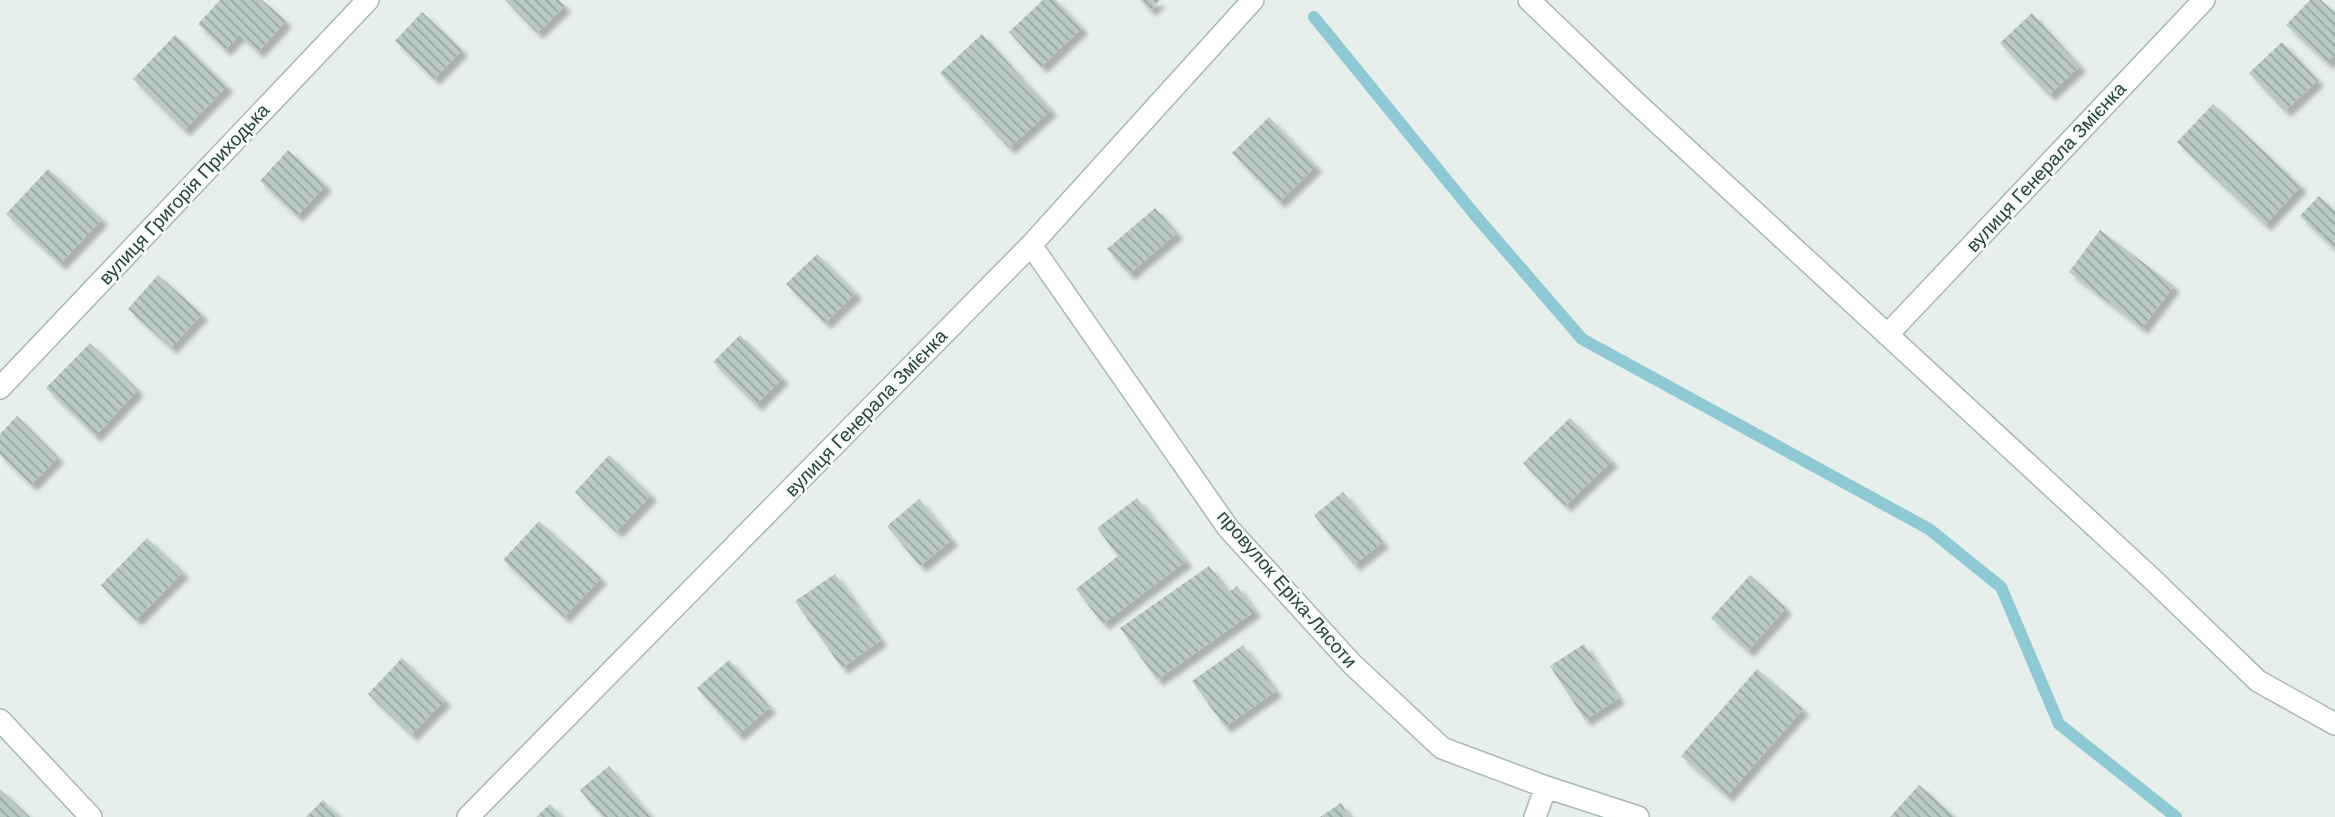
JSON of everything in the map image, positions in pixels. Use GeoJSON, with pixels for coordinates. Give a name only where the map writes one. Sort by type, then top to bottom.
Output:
{"type":"FeatureCollection","features":[{"type":"Feature","properties":{"kind":"street","name":"вулиця Григорія Приходька"},"geometry":{"type":"LineString","coordinates":[[0,388],[368,0]]}},
{"type":"Feature","properties":{"kind":"street","name":"вулиця Генерала Змієнка"},"geometry":{"type":"LineString","coordinates":[[468,817],[1031,245],[1253,0]]}},
{"type":"Feature","properties":{"kind":"street"},"geometry":{"type":"LineString","coordinates":[[1529,0],[2150,577],[2258,681],[2335,724]]}},
{"type":"Feature","properties":{"kind":"street","name":"вулиця Генерала Змієнка"},"geometry":{"type":"LineString","coordinates":[[1888,334],[2204,0]]}},
{"type":"Feature","properties":{"kind":"street","name":"провулок Еріха-Лясоти"},"geometry":{"type":"LineString","coordinates":[[1031,245],[1228,527],[1352,664],[1442,748],[1546,787],[1638,817]]}},
{"type":"Feature","properties":{"kind":"street"},"geometry":{"type":"LineString","coordinates":[[0,720],[91,817]]}},
{"type":"Feature","properties":{"kind":"street"},"geometry":{"type":"LineString","coordinates":[[1535,817],[1546,787]]}},
{"type":"Feature","properties":{"kind":"building"},"geometry":{"type":"Polygon","coordinates":[[[220,0],[262,0],[286,21],[258,52],[239,35],[225,50],[198,24],[220,0]]]}},
{"type":"Feature","properties":{"kind":"building"},"geometry":{"type":"Polygon","coordinates":[[[505,0],[559,0],[565,6],[537,33],[505,0]]]}},
{"type":"Feature","properties":{"kind":"building"},"geometry":{"type":"Polygon","coordinates":[[[1043,0],[1056,0],[1082,28],[1041,67],[1009,32],[1043,0]]]}},
{"type":"Feature","properties":{"kind":"building"},"geometry":{"type":"Polygon","coordinates":[[[1140,0],[1160,0],[1150,10],[1140,0]]]}},
{"type":"Feature","properties":{"kind":"building"},"geometry":{"type":"Polygon","coordinates":[[[2310,0],[2321,0],[2335,13],[2335,55],[2327,63],[2286,25],[2310,0]]]}},
{"type":"Feature","properties":{"kind":"building"},"geometry":{"type":"Polygon","coordinates":[[[422,12],[462,50],[434,79],[395,41],[422,12]]]}},
{"type":"Feature","properties":{"kind":"building"},"geometry":{"type":"Polygon","coordinates":[[[2032,13],[2080,66],[2049,95],[2000,43],[2032,13]]]}},
{"type":"Feature","properties":{"kind":"building"},"geometry":{"type":"Polygon","coordinates":[[[982,34],[1051,110],[1009,148],[940,73],[982,34]]]}},
{"type":"Feature","properties":{"kind":"building"},"geometry":{"type":"Polygon","coordinates":[[[175,35],[227,86],[184,130],[133,79],[175,35]]]}},
{"type":"Feature","properties":{"kind":"building"},"geometry":{"type":"Polygon","coordinates":[[[2282,42],[2318,80],[2285,111],[2249,73],[2282,42]]]}},
{"type":"Feature","properties":{"kind":"building"},"geometry":{"type":"Polygon","coordinates":[[[2213,104],[2301,186],[2265,225],[2177,142],[2213,104]]]}},
{"type":"Feature","properties":{"kind":"building"},"geometry":{"type":"Polygon","coordinates":[[[1269,117],[1316,166],[1279,202],[1232,153],[1269,117]]]}},
{"type":"Feature","properties":{"kind":"building"},"geometry":{"type":"Polygon","coordinates":[[[288,150],[326,185],[297,216],[260,181],[288,150]]]}},
{"type":"Feature","properties":{"kind":"building"},"geometry":{"type":"Polygon","coordinates":[[[48,169],[102,219],[60,264],[6,214],[48,169]]]}},
{"type":"Feature","properties":{"kind":"building"},"geometry":{"type":"Polygon","coordinates":[[[2319,196],[2335,212],[2335,250],[2300,216],[2319,196]]]}},
{"type":"Feature","properties":{"kind":"building"},"geometry":{"type":"Polygon","coordinates":[[[1155,208],[1177,233],[1129,274],[1107,249],[1155,208]]]}},
{"type":"Feature","properties":{"kind":"building"},"geometry":{"type":"Polygon","coordinates":[[[2100,230],[2174,286],[2142,328],[2069,272],[2100,230]]]}},
{"type":"Feature","properties":{"kind":"building"},"geometry":{"type":"Polygon","coordinates":[[[817,254],[856,293],[825,323],[786,284],[817,254]]]}},
{"type":"Feature","properties":{"kind":"building"},"geometry":{"type":"Polygon","coordinates":[[[158,275],[202,314],[171,348],[128,309],[158,275]]]}},
{"type":"Feature","properties":{"kind":"building"},"geometry":{"type":"Polygon","coordinates":[[[740,335],[783,378],[756,405],[713,362],[740,335]]]}},
{"type":"Feature","properties":{"kind":"building"},"geometry":{"type":"Polygon","coordinates":[[[90,343],[138,390],[95,436],[46,388],[90,343]]]}},
{"type":"Feature","properties":{"kind":"building"},"geometry":{"type":"Polygon","coordinates":[[[17,416],[58,457],[31,485],[0,455],[0,434],[17,416]]]}},
{"type":"Feature","properties":{"kind":"building"},"geometry":{"type":"Polygon","coordinates":[[[1570,418],[1612,461],[1565,506],[1523,463],[1570,418]]]}},
{"type":"Feature","properties":{"kind":"building"},"geometry":{"type":"Polygon","coordinates":[[[609,455],[651,495],[616,532],[575,492],[609,455]]]}},
{"type":"Feature","properties":{"kind":"building"},"geometry":{"type":"Polygon","coordinates":[[[1343,492],[1383,542],[1354,565],[1314,515],[1343,492]]]}},
{"type":"Feature","properties":{"kind":"building"},"geometry":{"type":"Polygon","coordinates":[[[1137,498],[1186,561],[1103,624],[1076,589],[1118,556],[1097,528],[1137,498]]]}},
{"type":"Feature","properties":{"kind":"building"},"geometry":{"type":"Polygon","coordinates":[[[919,499],[952,540],[920,566],[887,526],[919,499]]]}},
{"type":"Feature","properties":{"kind":"building"},"geometry":{"type":"Polygon","coordinates":[[[539,521],[601,578],[564,617],[503,560],[539,521]]]}},
{"type":"Feature","properties":{"kind":"building"},"geometry":{"type":"Polygon","coordinates":[[[147,538],[183,572],[136,620],[101,585],[147,538]]]}},
{"type":"Feature","properties":{"kind":"building"},"geometry":{"type":"Polygon","coordinates":[[[1209,566],[1229,592],[1237,586],[1255,611],[1157,680],[1120,628],[1209,566]]]}},
{"type":"Feature","properties":{"kind":"building"},"geometry":{"type":"Polygon","coordinates":[[[835,574],[881,640],[842,668],[795,601],[835,574]]]}},
{"type":"Feature","properties":{"kind":"building"},"geometry":{"type":"Polygon","coordinates":[[[1750,575],[1786,608],[1748,651],[1711,618],[1750,575]]]}},
{"type":"Feature","properties":{"kind":"building"},"geometry":{"type":"Polygon","coordinates":[[[1584,644],[1619,698],[1585,720],[1550,666],[1584,644]]]}},
{"type":"Feature","properties":{"kind":"building"},"geometry":{"type":"Polygon","coordinates":[[[1243,645],[1276,691],[1225,727],[1192,681],[1243,645]]]}},
{"type":"Feature","properties":{"kind":"building"},"geometry":{"type":"Polygon","coordinates":[[[402,658],[445,700],[411,735],[368,694],[402,658]]]}},
{"type":"Feature","properties":{"kind":"building"},"geometry":{"type":"Polygon","coordinates":[[[729,660],[770,707],[738,735],[697,688],[729,660]]]}},
{"type":"Feature","properties":{"kind":"building"},"geometry":{"type":"Polygon","coordinates":[[[1757,669],[1803,709],[1727,796],[1681,756],[1757,669]]]}},
{"type":"Feature","properties":{"kind":"building"},"geometry":{"type":"Polygon","coordinates":[[[609,766],[651,817],[603,817],[580,790],[609,766]]]}},
{"type":"Feature","properties":{"kind":"building"},"geometry":{"type":"Polygon","coordinates":[[[1919,785],[1955,817],[1890,817],[1919,785]]]}},
{"type":"Feature","properties":{"kind":"building"},"geometry":{"type":"Polygon","coordinates":[[[0,789],[30,817],[0,817],[0,789]]]}},
{"type":"Feature","properties":{"kind":"building"},"geometry":{"type":"Polygon","coordinates":[[[323,800],[340,817],[306,817],[323,800]]]}},
{"type":"Feature","properties":{"kind":"building"},"geometry":{"type":"Polygon","coordinates":[[[1341,803],[1350,817],[1320,817],[1341,803]]]}},
{"type":"Feature","properties":{"kind":"building"},"geometry":{"type":"Polygon","coordinates":[[[550,804],[562,817],[536,817],[550,804]]]}},
{"type":"Feature","properties":{"kind":"waterway"},"geometry":{"type":"LineString","coordinates":[[1314,17],[1475,215],[1582,339],[1929,529],[2001,587],[2059,724],[2176,817]]}}]}
